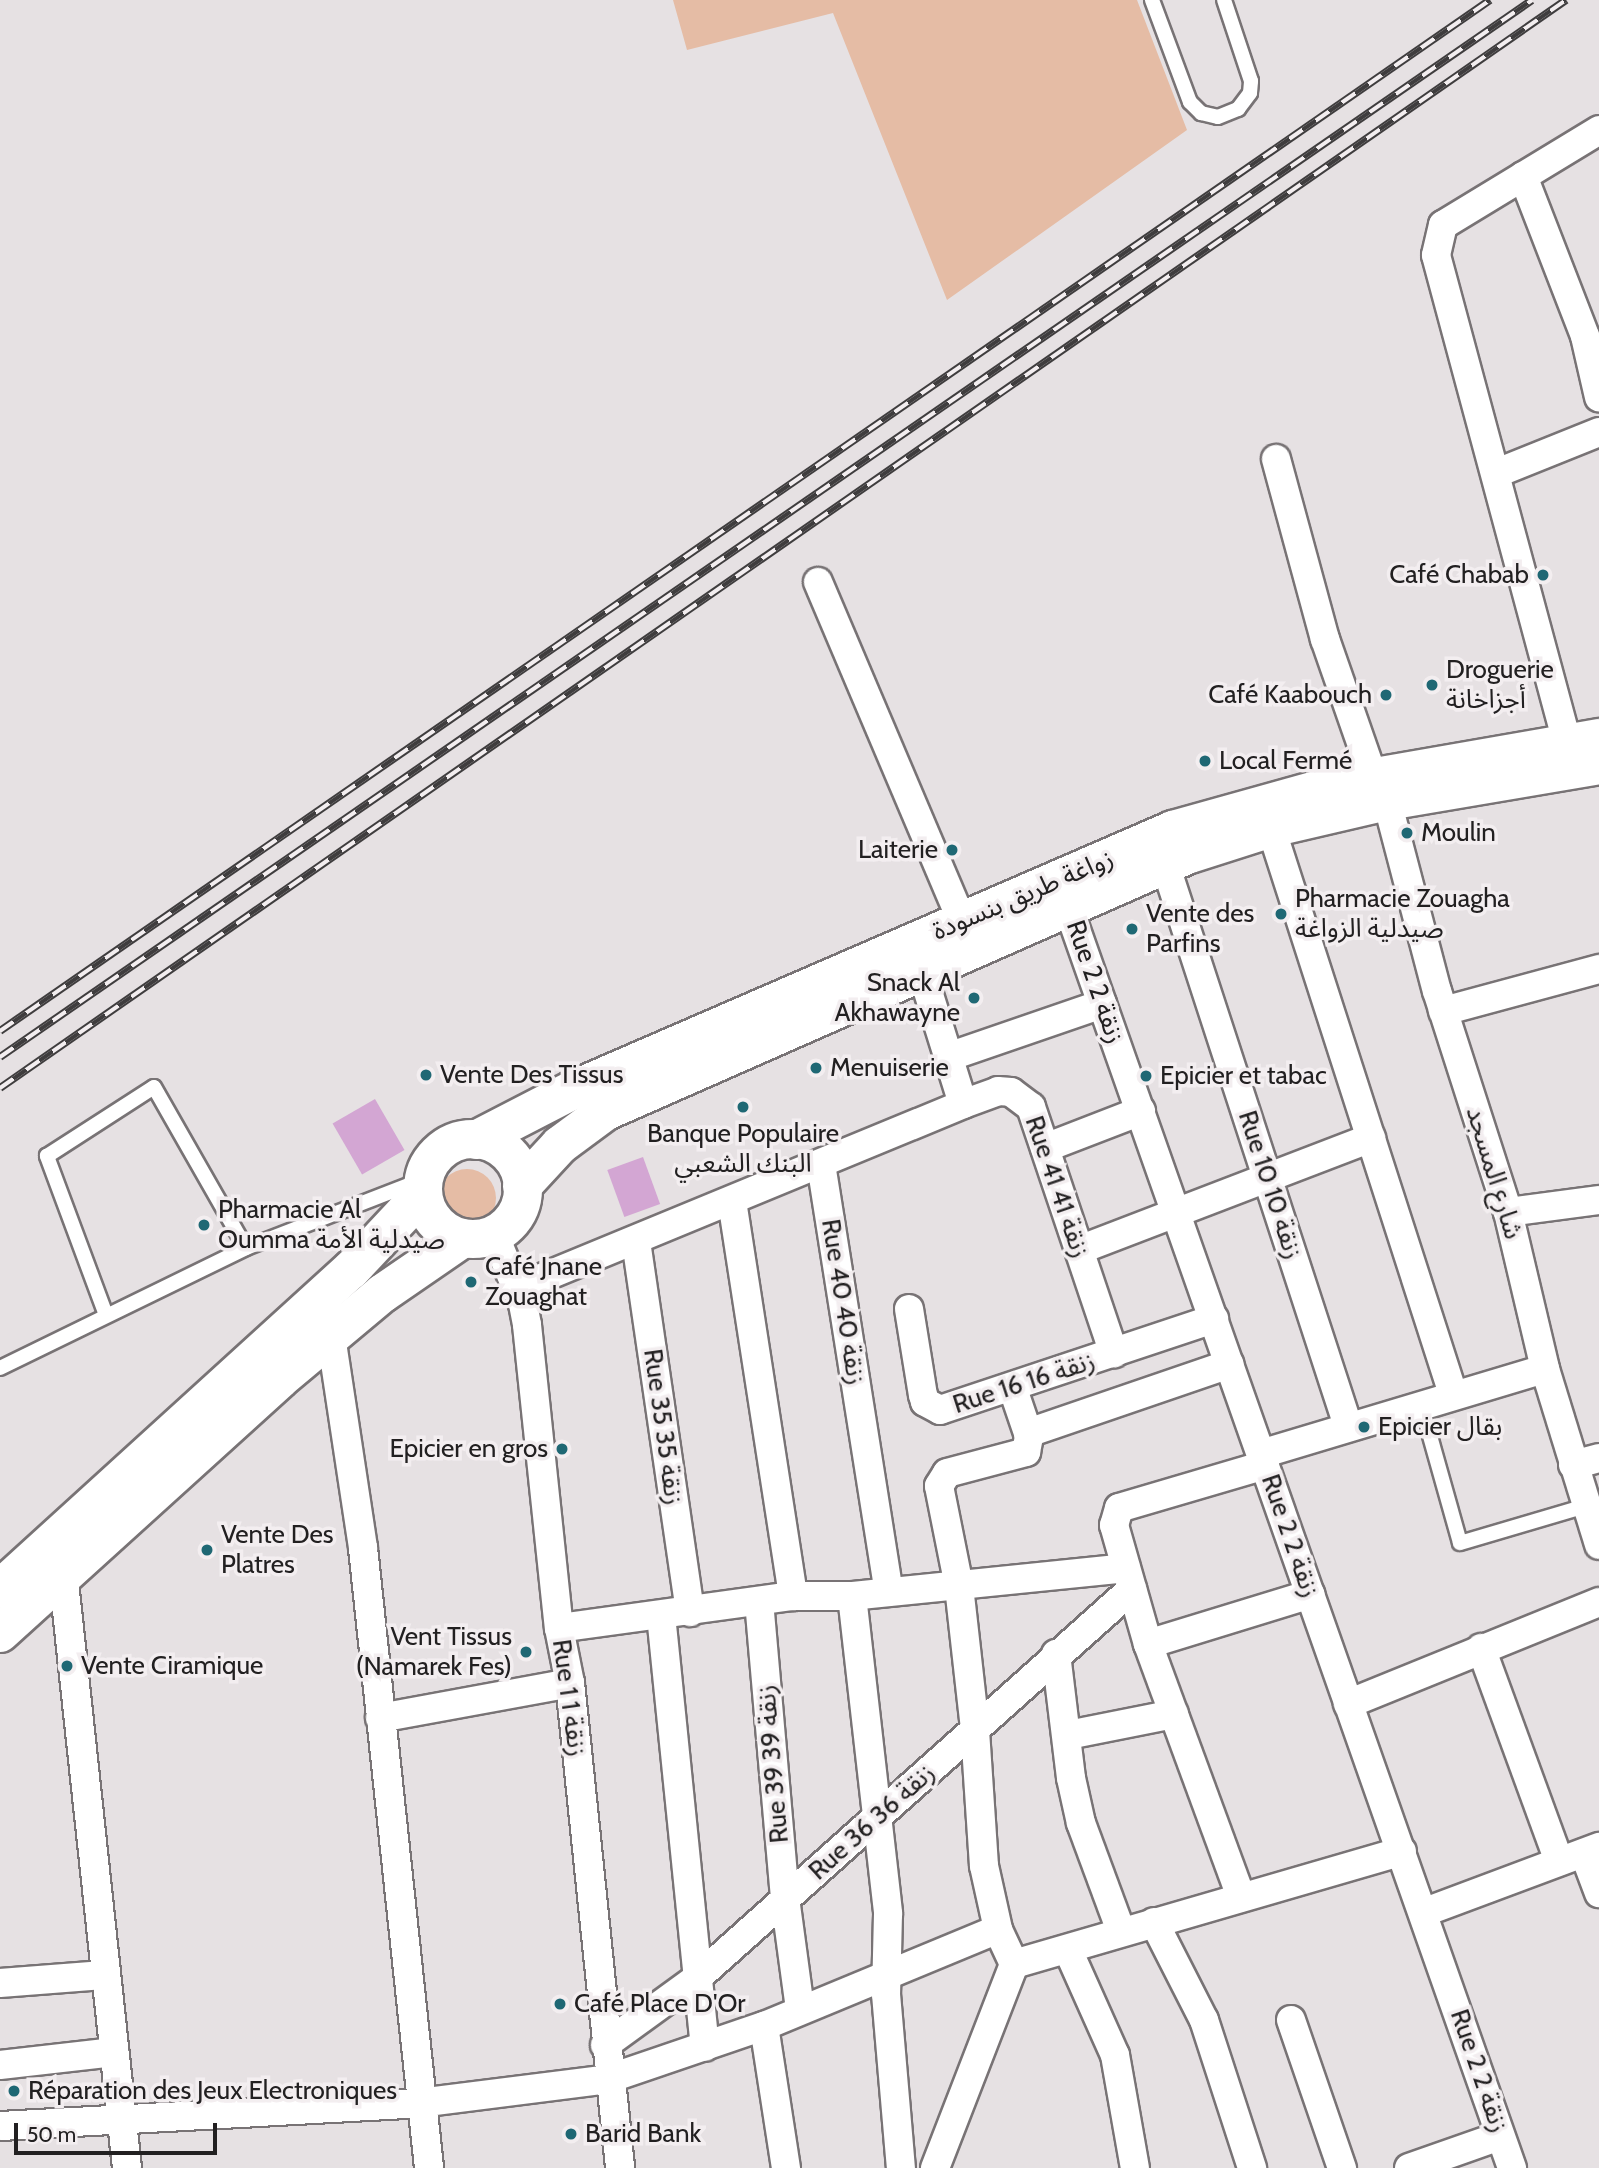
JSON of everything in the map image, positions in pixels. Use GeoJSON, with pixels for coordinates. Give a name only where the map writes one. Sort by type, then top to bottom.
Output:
{"type":"FeatureCollection","features":[{"type":"Feature","properties":{"kind":"main road","name":"زواغة طريق بنسودة"},"geometry":{"type":"LineString","coordinates":[[522,1186],[560,1145],[606,1111],[921,970],[1173,830],[1380,789],[1583,740]]}},
{"type":"Feature","properties":{"kind":"main road","name":"زواغة طريق بنسودة"},"geometry":{"type":"LineString","coordinates":[[476,1140],[573,1090],[962,921],[1165,864],[1380,789],[1599,765]]}},
{"type":"Feature","properties":{"kind":"main road"},"geometry":{"type":"LineString","coordinates":[[0,1589],[351,1270],[423,1186],[430,1164],[446,1147],[476,1140],[508,1154],[522,1186],[514,1218],[383,1293],[63,1573],[0,1633]]}},
{"type":"Feature","properties":{"kind":"main road"},"geometry":{"type":"LineString","coordinates":[[423,1186],[436,1223],[479,1236]]}},
{"type":"Feature","properties":{"kind":"street"},"geometry":{"type":"LineString","coordinates":[[1583,740],[1497,473],[1436,255],[1437,239],[1443,225],[1599,130]]}},
{"type":"Feature","properties":{"kind":"street"},"geometry":{"type":"LineString","coordinates":[[1523,176],[1585,336],[1599,397]]}},
{"type":"Feature","properties":{"kind":"street"},"geometry":{"type":"LineString","coordinates":[[1497,473],[1599,432]]}},
{"type":"Feature","properties":{"kind":"street","name":"شارع المسجد"},"geometry":{"type":"LineString","coordinates":[[1276,459],[1325,639],[1380,789],[1443,1011],[1508,1212],[1545,1370],[1586,1462],[1586,1506],[1599,1545]]}},
{"type":"Feature","properties":{"kind":"street"},"geometry":{"type":"LineString","coordinates":[[818,582],[962,921]]}},
{"type":"Feature","properties":{"kind":"street"},"geometry":{"type":"LineString","coordinates":[[1270,828],[1453,1394]]}},
{"type":"Feature","properties":{"kind":"street","name":"Rue 10 زنقة 10"},"geometry":{"type":"LineString","coordinates":[[1165,864],[1348,1426]]}},
{"type":"Feature","properties":{"kind":"street","name":"Rue 2 زنقة 2"},"geometry":{"type":"LineString","coordinates":[[1063,892],[1348,1704],[1425,1912],[1512,2168]]}},
{"type":"Feature","properties":{"kind":"street"},"geometry":{"type":"LineString","coordinates":[[1443,1011],[1599,969]]}},
{"type":"Feature","properties":{"kind":"street"},"geometry":{"type":"LineString","coordinates":[[515,1289],[963,1104],[921,970]]}},
{"type":"Feature","properties":{"kind":"street"},"geometry":{"type":"LineString","coordinates":[[948,1057],[1102,1003]]}},
{"type":"Feature","properties":{"kind":"street","name":"Rue 41 زنقة 41"},"geometry":{"type":"LineString","coordinates":[[963,1104],[998,1091],[1021,1097],[1031,1107],[1114,1353]]}},
{"type":"Feature","properties":{"kind":"street"},"geometry":{"type":"LineString","coordinates":[[1045,1148],[1141,1111]]}},
{"type":"Feature","properties":{"kind":"street"},"geometry":{"type":"LineString","coordinates":[[1079,1250],[1371,1138]]}},
{"type":"Feature","properties":{"kind":"street","name":"Rue 40 زنقة 40"},"geometry":{"type":"LineString","coordinates":[[821,1164],[889,1592]]}},
{"type":"Feature","properties":{"kind":"street"},"geometry":{"type":"LineString","coordinates":[[1508,1212],[1599,1200]]}},
{"type":"Feature","properties":{"kind":"street"},"geometry":{"type":"LineString","coordinates":[[732,1201],[793,1596]]}},
{"type":"Feature","properties":{"kind":"street","name":"Rue 1 زنقة 1"},"geometry":{"type":"LineString","coordinates":[[479,1236],[515,1289],[527,1325],[559,1628],[570,1683],[608,2079],[620,2168]]}},
{"type":"Feature","properties":{"kind":"street","name":"Rue 35 زنقة 35"},"geometry":{"type":"LineString","coordinates":[[636,1241],[690,1612]]}},
{"type":"Feature","properties":{"kind":"street","name":"Rue 16 زنقة 16"},"geometry":{"type":"LineString","coordinates":[[909,1309],[923,1395],[932,1408],[940,1410],[1013,1390],[1214,1319]]}},
{"type":"Feature","properties":{"kind":"street"},"geometry":{"type":"LineString","coordinates":[[331,1336],[363,1548],[419,2103],[429,2168]]}},
{"type":"Feature","properties":{"kind":"street"},"geometry":{"type":"LineString","coordinates":[[1028,1433],[1230,1364]]}},
{"type":"Feature","properties":{"kind":"street"},"geometry":{"type":"LineString","coordinates":[[1241,1897],[1148,1644],[1114,1525],[1119,1508],[1263,1460],[1348,1426],[1545,1370]]}},
{"type":"Feature","properties":{"kind":"street"},"geometry":{"type":"LineString","coordinates":[[934,2168],[1014,1964],[998,1929],[984,1867],[975,1729],[959,1586],[941,1479],[956,1471],[1018,1458],[1026,1452],[1028,1433],[1013,1390]]}},
{"type":"Feature","properties":{"kind":"street"},"geometry":{"type":"LineString","coordinates":[[63,1573],[104,1975],[127,2168]]}},
{"type":"Feature","properties":{"kind":"street"},"geometry":{"type":"LineString","coordinates":[[559,1628],[793,1596],[852,1596],[959,1586],[1129,1578]]}},
{"type":"Feature","properties":{"kind":"street","name":"Rue 36 زنقة 36"},"geometry":{"type":"LineString","coordinates":[[605,2045],[696,1979],[879,1817],[1056,1654],[1129,1578]]}},
{"type":"Feature","properties":{"kind":"street"},"geometry":{"type":"LineString","coordinates":[[1148,1644],[1311,1594]]}},
{"type":"Feature","properties":{"kind":"street"},"geometry":{"type":"LineString","coordinates":[[852,1596],[879,1817],[889,1975],[886,1994],[901,2168]]}},
{"type":"Feature","properties":{"kind":"street","name":"Rue 39 زنقة 39"},"geometry":{"type":"LineString","coordinates":[[759,1601],[785,1898],[800,2010]]}},
{"type":"Feature","properties":{"kind":"street"},"geometry":{"type":"LineString","coordinates":[[1348,1704],[1599,1602]]}},
{"type":"Feature","properties":{"kind":"street"},"geometry":{"type":"LineString","coordinates":[[661,1615],[696,1979],[705,2046]]}},
{"type":"Feature","properties":{"kind":"street"},"geometry":{"type":"LineString","coordinates":[[1481,1648],[1599,1893]]}},
{"type":"Feature","properties":{"kind":"street"},"geometry":{"type":"LineString","coordinates":[[1056,1654],[1068,1735],[1070,1778],[1081,1823],[1121,1931]]}},
{"type":"Feature","properties":{"kind":"street"},"geometry":{"type":"LineString","coordinates":[[380,1718],[570,1683]]}},
{"type":"Feature","properties":{"kind":"street"},"geometry":{"type":"LineString","coordinates":[[1068,1735],[1174,1714]]}},
{"type":"Feature","properties":{"kind":"street"},"geometry":{"type":"LineString","coordinates":[[1014,1964],[1402,1851]]}},
{"type":"Feature","properties":{"kind":"street"},"geometry":{"type":"LineString","coordinates":[[1425,1912],[1581,1854]]}},
{"type":"Feature","properties":{"kind":"street"},"geometry":{"type":"LineString","coordinates":[[1154,1922],[1204,2020],[1252,2168]]}},
{"type":"Feature","properties":{"kind":"street"},"geometry":{"type":"LineString","coordinates":[[0,2126],[122,2122],[419,2103],[608,2079],[764,2026],[998,1929]]}},
{"type":"Feature","properties":{"kind":"street"},"geometry":{"type":"LineString","coordinates":[[1068,1950],[1115,2055],[1135,2168]]}},
{"type":"Feature","properties":{"kind":"street"},"geometry":{"type":"LineString","coordinates":[[0,1983],[104,1975]]}},
{"type":"Feature","properties":{"kind":"street"},"geometry":{"type":"LineString","coordinates":[[1292,2021],[1342,2168]]}},
{"type":"Feature","properties":{"kind":"street"},"geometry":{"type":"LineString","coordinates":[[764,2026],[786,2168]]}},
{"type":"Feature","properties":{"kind":"street"},"geometry":{"type":"LineString","coordinates":[[0,2065],[114,2052]]}},
{"type":"Feature","properties":{"kind":"street"},"geometry":{"type":"LineString","coordinates":[[1409,2168],[1500,2136]]}},
{"type":"Feature","properties":{"kind":"lane"},"geometry":{"type":"LineString","coordinates":[[1152,0],[1190,102],[1202,113],[1218,117],[1238,109],[1251,93],[1251,81],[1224,0]]}},
{"type":"Feature","properties":{"kind":"lane"},"geometry":{"type":"LineString","coordinates":[[106,1315],[47,1156],[154,1087],[246,1248]]}},
{"type":"Feature","properties":{"kind":"lane"},"geometry":{"type":"LineString","coordinates":[[0,1368],[246,1248],[423,1186]]}},
{"type":"Feature","properties":{"kind":"lane"},"geometry":{"type":"LineString","coordinates":[[1421,1404],[1460,1542],[1586,1506]]}},
{"type":"Feature","properties":{"kind":"shaded area"},"geometry":{"type":"Polygon","coordinates":[[[673,0],[1137,0],[1187,130],[947,300],[833,13],[687,50],[673,0]]]}},
{"type":"Feature","properties":{"kind":"shaded area"},"geometry":{"type":"Polygon","coordinates":[[[461,1169],[473,1169],[488,1177],[496,1192],[496,1204],[488,1219],[473,1227],[461,1227],[446,1219],[438,1204],[438,1192],[446,1177],[461,1169]]]}},
{"type":"Feature","properties":{"kind":"building"},"geometry":{"type":"Polygon","coordinates":[[[375,1099],[404,1150],[362,1175],[333,1124],[375,1099]]]}},
{"type":"Feature","properties":{"kind":"building"},"geometry":{"type":"Polygon","coordinates":[[[643,1157],[660,1204],[624,1217],[607,1170],[643,1157]]]}},
{"type":"Feature","properties":{"kind":"railway"},"geometry":{"type":"LineString","coordinates":[[0,1031],[1490,0]]}},
{"type":"Feature","properties":{"kind":"railway"},"geometry":{"type":"LineString","coordinates":[[0,1057],[1532,0]]}},
{"type":"Feature","properties":{"kind":"railway"},"geometry":{"type":"LineString","coordinates":[[0,1088],[1566,0]]}},
{"type":"Feature","properties":{"kind":"place","name":"Café Chabab"},"geometry":{"type":"Point","coordinates":[1543,575]}},
{"type":"Feature","properties":{"kind":"place","name":"Droguerie أجزاخانة"},"geometry":{"type":"Point","coordinates":[1432,685]}},
{"type":"Feature","properties":{"kind":"place","name":"Café Kaabouch"},"geometry":{"type":"Point","coordinates":[1386,695]}},
{"type":"Feature","properties":{"kind":"place","name":"Local Fermé"},"geometry":{"type":"Point","coordinates":[1205,761]}},
{"type":"Feature","properties":{"kind":"place","name":"Moulin"},"geometry":{"type":"Point","coordinates":[1407,833]}},
{"type":"Feature","properties":{"kind":"place","name":"Laiterie"},"geometry":{"type":"Point","coordinates":[952,850]}},
{"type":"Feature","properties":{"kind":"place","name":"Pharmacie Zouagha صيدلية الزواغة"},"geometry":{"type":"Point","coordinates":[1281,914]}},
{"type":"Feature","properties":{"kind":"place","name":"Vente des Parfins"},"geometry":{"type":"Point","coordinates":[1132,929]}},
{"type":"Feature","properties":{"kind":"place","name":"Snack Al Akhawayne"},"geometry":{"type":"Point","coordinates":[974,998]}},
{"type":"Feature","properties":{"kind":"place","name":"Menuiserie"},"geometry":{"type":"Point","coordinates":[816,1068]}},
{"type":"Feature","properties":{"kind":"place","name":"Vente Des Tissus"},"geometry":{"type":"Point","coordinates":[426,1075]}},
{"type":"Feature","properties":{"kind":"place","name":"Epicier et tabac"},"geometry":{"type":"Point","coordinates":[1146,1076]}},
{"type":"Feature","properties":{"kind":"place","name":"Banque Populaire البنك الشعبي"},"geometry":{"type":"Point","coordinates":[743,1107]}},
{"type":"Feature","properties":{"kind":"place","name":"Pharmacie Al Oumma صيدلية الأمة"},"geometry":{"type":"Point","coordinates":[204,1225]}},
{"type":"Feature","properties":{"kind":"place","name":"Café Jnane Zouaghat"},"geometry":{"type":"Point","coordinates":[471,1282]}},
{"type":"Feature","properties":{"kind":"place","name":"Epicier بقال"},"geometry":{"type":"Point","coordinates":[1364,1427]}},
{"type":"Feature","properties":{"kind":"place","name":"Epicier en gros"},"geometry":{"type":"Point","coordinates":[562,1449]}},
{"type":"Feature","properties":{"kind":"place","name":"Vente Des Platres"},"geometry":{"type":"Point","coordinates":[207,1550]}},
{"type":"Feature","properties":{"kind":"place","name":"Vent Tissus (Namarek Fes)"},"geometry":{"type":"Point","coordinates":[526,1652]}},
{"type":"Feature","properties":{"kind":"place","name":"Vente Ciramique"},"geometry":{"type":"Point","coordinates":[67,1666]}},
{"type":"Feature","properties":{"kind":"place","name":"Café Place D'Or"},"geometry":{"type":"Point","coordinates":[560,2004]}},
{"type":"Feature","properties":{"kind":"place","name":"Réparation des Jeux Electroniques"},"geometry":{"type":"Point","coordinates":[14,2091]}},
{"type":"Feature","properties":{"kind":"place","name":"Barid Bank"},"geometry":{"type":"Point","coordinates":[571,2134]}}]}
